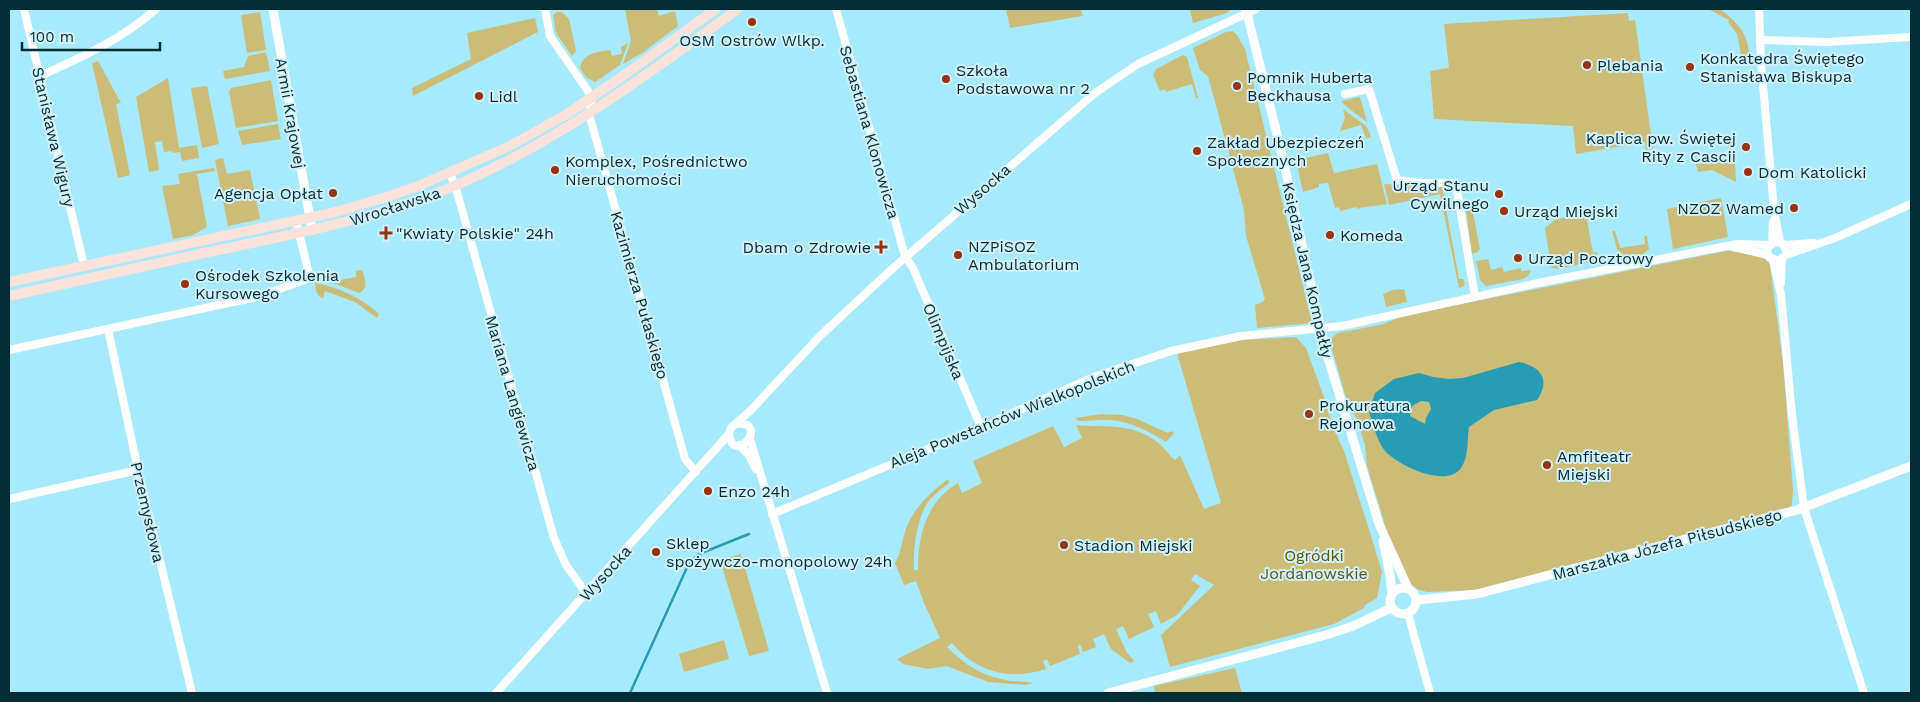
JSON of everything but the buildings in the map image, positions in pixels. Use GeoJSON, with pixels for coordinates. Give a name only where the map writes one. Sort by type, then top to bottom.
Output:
{"type":"FeatureCollection","features":[{"type":"Feature","properties":{"kind":"main road","name":"Wrocławska"},"geometry":{"type":"LineString","coordinates":[[9,282],[309,218],[390,196],[450,173],[510,146],[567,114],[716,9]]}},
{"type":"Feature","properties":{"kind":"main road","name":"Wrocławska"},"geometry":{"type":"LineString","coordinates":[[9,296],[312,230],[396,208],[455,186],[532,148],[589,114],[738,9]]}},
{"type":"Feature","properties":{"kind":"street","name":"Stanisława Wigury"},"geometry":{"type":"LineString","coordinates":[[24,9],[84,266]]}},
{"type":"Feature","properties":{"kind":"street"},"geometry":{"type":"LineString","coordinates":[[40,76],[125,34],[156,9]]}},
{"type":"Feature","properties":{"kind":"street","name":"Armii Krajowej"},"geometry":{"type":"LineString","coordinates":[[273,9],[312,230]]}},
{"type":"Feature","properties":{"kind":"street"},"geometry":{"type":"LineString","coordinates":[[545,9],[550,36],[592,97],[589,114]]}},
{"type":"Feature","properties":{"kind":"street","name":"Sebastiana Klonowicza"},"geometry":{"type":"LineString","coordinates":[[836,9],[906,256]]}},
{"type":"Feature","properties":{"kind":"street","name":"Wysocka"},"geometry":{"type":"LineString","coordinates":[[736,424],[821,335],[906,256],[1033,145],[1109,82],[1146,60],[1246,11],[1256,9]]}},
{"type":"Feature","properties":{"kind":"street"},"geometry":{"type":"LineString","coordinates":[[1759,9],[1777,244]]}},
{"type":"Feature","properties":{"kind":"street","name":"Księdza Jana Kompałły"},"geometry":{"type":"LineString","coordinates":[[1246,11],[1279,143],[1320,328],[1379,524],[1390,575],[1392,594]]}},
{"type":"Feature","properties":{"kind":"street"},"geometry":{"type":"LineString","coordinates":[[1760,40],[1826,42],[1911,37]]}},
{"type":"Feature","properties":{"kind":"street"},"geometry":{"type":"LineString","coordinates":[[1345,94],[1369,88],[1397,180],[1422,184],[1456,183],[1475,297]]}},
{"type":"Feature","properties":{"kind":"street","name":"Kazimierza Pułaskiego"},"geometry":{"type":"LineString","coordinates":[[589,114],[686,459],[696,472]]}},
{"type":"Feature","properties":{"kind":"street","name":"Mariana Langiewicza"},"geometry":{"type":"LineString","coordinates":[[450,173],[554,538],[566,565],[586,593]]}},
{"type":"Feature","properties":{"kind":"street","name":"Aleja Powstańców Wielkopolskich"},"geometry":{"type":"LineString","coordinates":[[1729,246],[1770,258],[1784,257],[1911,204]]}},
{"type":"Feature","properties":{"kind":"street"},"geometry":{"type":"LineString","coordinates":[[9,350],[257,296],[310,278],[296,221]]}},
{"type":"Feature","properties":{"kind":"street","name":"Aleja Powstańców Wielkopolskich"},"geometry":{"type":"LineString","coordinates":[[772,514],[981,427],[1094,377],[1171,351],[1241,336],[1342,326],[1542,282],[1743,243],[1823,242]]}},
{"type":"Feature","properties":{"kind":"street"},"geometry":{"type":"LineString","coordinates":[[1777,244],[1786,250],[1781,295],[1792,416],[1804,508],[1864,693]]}},
{"type":"Feature","properties":{"kind":"street"},"geometry":{"type":"LineString","coordinates":[[1777,244],[1767,249],[1781,295]]}},
{"type":"Feature","properties":{"kind":"street","name":"Olimpijska"},"geometry":{"type":"LineString","coordinates":[[906,256],[913,268],[981,427]]}},
{"type":"Feature","properties":{"kind":"street","name":"Przemysłowa"},"geometry":{"type":"LineString","coordinates":[[108,329],[138,470],[192,693]]}},
{"type":"Feature","properties":{"kind":"street"},"geometry":{"type":"LineString","coordinates":[[751,410],[748,427],[750,439],[827,693]]}},
{"type":"Feature","properties":{"kind":"street"},"geometry":{"type":"LineString","coordinates":[[748,427],[736,424],[731,428],[729,434],[751,459],[765,489]]}},
{"type":"Feature","properties":{"kind":"street","name":"Wysocka"},"geometry":{"type":"LineString","coordinates":[[496,693],[729,434]]}},
{"type":"Feature","properties":{"kind":"street"},"geometry":{"type":"LineString","coordinates":[[736,444],[745,444],[750,439]]}},
{"type":"Feature","properties":{"kind":"street","name":"Wysocka"},"geometry":{"type":"LineString","coordinates":[[713,452],[736,444]]}},
{"type":"Feature","properties":{"kind":"street","name":"Marszałka Józefa Piłsudskiego"},"geometry":{"type":"LineString","coordinates":[[1416,600],[1477,594],[1804,508],[1911,466]]}},
{"type":"Feature","properties":{"kind":"street"},"geometry":{"type":"LineString","coordinates":[[9,500],[138,470]]}},
{"type":"Feature","properties":{"kind":"street","name":"Księdza Jana Kompałły"},"geometry":{"type":"LineString","coordinates":[[1379,524],[1408,588]]}},
{"type":"Feature","properties":{"kind":"street"},"geometry":{"type":"LineString","coordinates":[[1400,588],[1408,588],[1414,593],[1416,600],[1415,608],[1408,614],[1400,614],[1391,608],[1390,599],[1392,594],[1400,588]]}},
{"type":"Feature","properties":{"kind":"street"},"geometry":{"type":"LineString","coordinates":[[1108,693],[1332,633],[1391,608]]}},
{"type":"Feature","properties":{"kind":"street"},"geometry":{"type":"LineString","coordinates":[[1408,614],[1430,693]]}},
{"type":"Feature","properties":{"kind":"green space"},"geometry":{"type":"Polygon","coordinates":[[[625,9],[657,9],[659,16],[675,11],[678,26],[642,53],[623,64],[631,41],[625,9]]]}},
{"type":"Feature","properties":{"kind":"green space"},"geometry":{"type":"Polygon","coordinates":[[[1006,9],[1081,9],[1083,16],[1010,28],[1006,9]]]}},
{"type":"Feature","properties":{"kind":"green space"},"geometry":{"type":"Polygon","coordinates":[[[1190,9],[1231,9],[1227,13],[1193,23],[1190,9]]]}},
{"type":"Feature","properties":{"kind":"green space"},"geometry":{"type":"Polygon","coordinates":[[[1708,9],[1720,9],[1737,24],[1747,41],[1750,57],[1742,59],[1737,34],[1728,22],[1729,20],[1708,9]]]}},
{"type":"Feature","properties":{"kind":"green space"},"geometry":{"type":"Polygon","coordinates":[[[260,12],[266,50],[247,53],[241,15],[260,12]]]}},
{"type":"Feature","properties":{"kind":"green space"},"geometry":{"type":"Polygon","coordinates":[[[557,12],[562,12],[569,19],[576,51],[572,56],[556,33],[553,15],[557,12]]]}},
{"type":"Feature","properties":{"kind":"green space"},"geometry":{"type":"Polygon","coordinates":[[[1628,13],[1629,21],[1635,20],[1653,149],[1646,150],[1645,142],[1576,154],[1573,126],[1434,119],[1430,71],[1449,68],[1444,24],[1628,13]]]}},
{"type":"Feature","properties":{"kind":"green space"},"geometry":{"type":"Polygon","coordinates":[[[535,18],[538,32],[413,96],[412,88],[471,59],[467,33],[535,18]]]}},
{"type":"Feature","properties":{"kind":"green space"},"geometry":{"type":"Polygon","coordinates":[[[1233,31],[1245,49],[1312,323],[1257,328],[1255,305],[1263,302],[1265,299],[1246,236],[1244,210],[1208,76],[1200,70],[1193,48],[1226,32],[1233,31]]]}},
{"type":"Feature","properties":{"kind":"green space"},"geometry":{"type":"Polygon","coordinates":[[[628,43],[620,65],[595,82],[586,77],[580,68],[587,56],[610,50],[612,56],[622,54],[621,47],[628,43]]]}},
{"type":"Feature","properties":{"kind":"green space"},"geometry":{"type":"Polygon","coordinates":[[[266,52],[270,71],[225,79],[223,71],[244,67],[248,56],[266,52]]]}},
{"type":"Feature","properties":{"kind":"green space"},"geometry":{"type":"Polygon","coordinates":[[[1183,55],[1187,57],[1198,98],[1196,98],[1192,84],[1166,92],[1165,89],[1160,91],[1153,75],[1156,69],[1183,55]]]}},
{"type":"Feature","properties":{"kind":"green space"},"geometry":{"type":"Polygon","coordinates":[[[98,61],[121,103],[116,104],[130,175],[118,178],[92,63],[98,61]]]}},
{"type":"Feature","properties":{"kind":"green space"},"geometry":{"type":"Polygon","coordinates":[[[168,78],[179,148],[197,145],[199,158],[182,161],[180,152],[164,152],[162,141],[155,142],[159,170],[149,172],[136,97],[168,78]]]}},
{"type":"Feature","properties":{"kind":"green space"},"geometry":{"type":"Polygon","coordinates":[[[271,80],[278,121],[236,128],[229,92],[231,88],[271,80]]]}},
{"type":"Feature","properties":{"kind":"green space"},"geometry":{"type":"Polygon","coordinates":[[[207,86],[219,144],[202,148],[191,88],[207,86]]]}},
{"type":"Feature","properties":{"kind":"green space"},"geometry":{"type":"Polygon","coordinates":[[[1360,97],[1367,122],[1343,104],[1342,101],[1360,97]]]}},
{"type":"Feature","properties":{"kind":"green space"},"geometry":{"type":"Polygon","coordinates":[[[1343,109],[1367,127],[1371,137],[1366,138],[1361,125],[1340,131],[1345,118],[1343,109]]]}},
{"type":"Feature","properties":{"kind":"green space"},"geometry":{"type":"Polygon","coordinates":[[[278,124],[281,139],[242,145],[238,131],[278,124]]]}},
{"type":"Feature","properties":{"kind":"green space"},"geometry":{"type":"Polygon","coordinates":[[[1328,153],[1334,173],[1377,164],[1387,204],[1357,209],[1356,207],[1340,211],[1339,207],[1335,208],[1328,183],[1319,184],[1319,187],[1303,192],[1296,160],[1328,153]]]}},
{"type":"Feature","properties":{"kind":"green space"},"geometry":{"type":"Polygon","coordinates":[[[223,158],[227,174],[250,170],[260,219],[228,226],[215,160],[223,158]]]}},
{"type":"Feature","properties":{"kind":"green space"},"geometry":{"type":"Polygon","coordinates":[[[1735,161],[1736,182],[1712,170],[1698,172],[1696,164],[1735,161]]]}},
{"type":"Feature","properties":{"kind":"green space"},"geometry":{"type":"Polygon","coordinates":[[[214,168],[215,171],[197,174],[207,227],[193,235],[173,239],[162,186],[180,184],[178,174],[214,168]]]}},
{"type":"Feature","properties":{"kind":"green space"},"geometry":{"type":"Polygon","coordinates":[[[1384,184],[1442,187],[1459,279],[1463,279],[1465,283],[1463,287],[1459,288],[1440,194],[1389,205],[1384,184]]]}},
{"type":"Feature","properties":{"kind":"green space"},"geometry":{"type":"Polygon","coordinates":[[[1721,198],[1728,237],[1673,249],[1667,209],[1721,198]]]}},
{"type":"Feature","properties":{"kind":"green space"},"geometry":{"type":"Polygon","coordinates":[[[1471,202],[1480,249],[1472,254],[1465,203],[1471,202]]]}},
{"type":"Feature","properties":{"kind":"green space"},"geometry":{"type":"Polygon","coordinates":[[[1578,214],[1587,220],[1593,253],[1597,252],[1597,257],[1595,261],[1558,269],[1552,268],[1546,261],[1550,260],[1545,228],[1555,220],[1578,214]]]}},
{"type":"Feature","properties":{"kind":"green space"},"geometry":{"type":"Polygon","coordinates":[[[1612,231],[1615,231],[1620,248],[1645,244],[1644,236],[1647,236],[1649,249],[1642,255],[1626,257],[1617,249],[1612,231]]]}},
{"type":"Feature","properties":{"kind":"green space"},"geometry":{"type":"Polygon","coordinates":[[[1726,251],[1757,255],[1770,265],[1783,363],[1793,490],[1792,505],[1476,590],[1427,592],[1417,589],[1408,582],[1387,532],[1367,466],[1365,445],[1357,419],[1348,404],[1331,346],[1333,337],[1338,333],[1384,324],[1402,316],[1726,251]]]}},
{"type":"Feature","properties":{"kind":"green space"},"geometry":{"type":"Polygon","coordinates":[[[1488,259],[1491,270],[1502,267],[1504,272],[1521,268],[1521,271],[1531,270],[1528,276],[1523,279],[1486,286],[1480,280],[1476,261],[1488,259]]]}},
{"type":"Feature","properties":{"kind":"green space"},"geometry":{"type":"Polygon","coordinates":[[[361,270],[366,284],[359,293],[323,279],[324,275],[337,271],[340,280],[356,277],[356,271],[361,270]]]}},
{"type":"Feature","properties":{"kind":"green space"},"geometry":{"type":"Polygon","coordinates":[[[315,283],[341,290],[357,298],[379,314],[377,318],[355,302],[325,291],[323,298],[319,296],[315,283]]]}},
{"type":"Feature","properties":{"kind":"green space"},"geometry":{"type":"Polygon","coordinates":[[[1404,289],[1407,302],[1386,307],[1383,294],[1393,290],[1404,289]]]}},
{"type":"Feature","properties":{"kind":"green space","name":"Ogródki Jordanowskie"},"geometry":{"type":"Polygon","coordinates":[[[1296,337],[1306,348],[1332,425],[1344,451],[1371,536],[1382,572],[1377,598],[1365,605],[1364,608],[1334,624],[1170,667],[1161,635],[1214,585],[1195,574],[1191,580],[1200,586],[1178,614],[1161,624],[1156,611],[1148,614],[1154,627],[1129,639],[1123,626],[1116,629],[1126,651],[1134,661],[1130,663],[1111,649],[1104,634],[1093,639],[1096,647],[1083,652],[1080,644],[1078,646],[1080,654],[1050,666],[1047,659],[1043,661],[1046,669],[1033,673],[1007,674],[994,671],[972,661],[952,643],[947,647],[965,663],[979,671],[1005,680],[1033,683],[1026,685],[988,682],[947,666],[928,669],[903,664],[897,659],[940,638],[916,581],[904,585],[895,563],[905,531],[914,512],[924,500],[948,479],[949,483],[926,505],[920,520],[915,545],[914,570],[918,570],[920,544],[926,520],[938,500],[958,483],[962,493],[982,483],[973,461],[1053,426],[1064,447],[1082,438],[1076,425],[1127,428],[1146,435],[1159,443],[1175,460],[1180,455],[1204,509],[1221,503],[1177,353],[1242,340],[1296,337]]]}},
{"type":"Feature","properties":{"kind":"green space"},"geometry":{"type":"Polygon","coordinates":[[[1101,414],[1123,415],[1168,433],[1171,431],[1174,433],[1166,442],[1126,423],[1107,420],[1079,421],[1075,418],[1101,414]]]}},
{"type":"Feature","properties":{"kind":"green space"},"geometry":{"type":"Polygon","coordinates":[[[741,554],[769,651],[749,656],[720,560],[741,554]]]}},
{"type":"Feature","properties":{"kind":"green space"},"geometry":{"type":"Polygon","coordinates":[[[724,640],[729,659],[684,672],[679,654],[724,640]]]}},
{"type":"Feature","properties":{"kind":"green space"},"geometry":{"type":"Polygon","coordinates":[[[1235,668],[1242,693],[1155,693],[1154,686],[1235,668]]]}},
{"type":"Feature","properties":{"kind":"water"},"geometry":{"type":"Polygon","coordinates":[[[1519,362],[1533,367],[1542,375],[1543,386],[1537,400],[1494,410],[1469,427],[1464,464],[1454,474],[1434,476],[1422,473],[1391,457],[1382,447],[1377,437],[1369,412],[1375,393],[1394,379],[1419,373],[1449,379],[1463,378],[1519,362]],[[1421,401],[1412,406],[1410,416],[1425,424],[1431,409],[1429,402],[1421,401]]]}},
{"type":"Feature","properties":{"kind":"waterway"},"geometry":{"type":"LineString","coordinates":[[630,693],[689,563],[699,554],[749,534]]}},
{"type":"Feature","properties":{"kind":"place","name":"OSM Ostrów Wlkp."},"geometry":{"type":"Point","coordinates":[752,22]}},
{"type":"Feature","properties":{"kind":"place","name":"Plebania"},"geometry":{"type":"Point","coordinates":[1587,65]}},
{"type":"Feature","properties":{"kind":"place","name":"Konkatedra Świętego Stanisława Biskupa"},"geometry":{"type":"Point","coordinates":[1690,67]}},
{"type":"Feature","properties":{"kind":"place","name":"Szkoła Podstawowa nr 2"},"geometry":{"type":"Point","coordinates":[946,79]}},
{"type":"Feature","properties":{"kind":"place","name":"Pomnik Huberta Beckhausa"},"geometry":{"type":"Point","coordinates":[1237,86]}},
{"type":"Feature","properties":{"kind":"place","name":"Lidl"},"geometry":{"type":"Point","coordinates":[479,96]}},
{"type":"Feature","properties":{"kind":"place","name":"Kaplica pw. Świętej Rity z Cascii"},"geometry":{"type":"Point","coordinates":[1746,147]}},
{"type":"Feature","properties":{"kind":"place","name":"Zakład Ubezpieczeń Społecznych"},"geometry":{"type":"Point","coordinates":[1197,151]}},
{"type":"Feature","properties":{"kind":"place","name":"Komplex, Pośrednictwo Nieruchomości"},"geometry":{"type":"Point","coordinates":[555,170]}},
{"type":"Feature","properties":{"kind":"place","name":"Dom Katolicki"},"geometry":{"type":"Point","coordinates":[1748,172]}},
{"type":"Feature","properties":{"kind":"place","name":"Agencja Opłat"},"geometry":{"type":"Point","coordinates":[333,193]}},
{"type":"Feature","properties":{"kind":"place","name":"Urząd Stanu Cywilnego"},"geometry":{"type":"Point","coordinates":[1499,194]}},
{"type":"Feature","properties":{"kind":"place","name":"NZOZ Wamed"},"geometry":{"type":"Point","coordinates":[1794,208]}},
{"type":"Feature","properties":{"kind":"place","name":"Urząd Miejski"},"geometry":{"type":"Point","coordinates":[1504,211]}},
{"type":"Feature","properties":{"kind":"place","name":"\"Kwiaty Polskie\" 24h"},"geometry":{"type":"Point","coordinates":[386,233]}},
{"type":"Feature","properties":{"kind":"place","name":"Komeda"},"geometry":{"type":"Point","coordinates":[1330,235]}},
{"type":"Feature","properties":{"kind":"place","name":"Dbam o Zdrowie"},"geometry":{"type":"Point","coordinates":[881,247]}},
{"type":"Feature","properties":{"kind":"place","name":"NZPiSOZ Ambulatorium"},"geometry":{"type":"Point","coordinates":[958,255]}},
{"type":"Feature","properties":{"kind":"place","name":"Urząd Pocztowy"},"geometry":{"type":"Point","coordinates":[1518,258]}},
{"type":"Feature","properties":{"kind":"place","name":"Ośrodek Szkolenia Kursowego"},"geometry":{"type":"Point","coordinates":[185,284]}},
{"type":"Feature","properties":{"kind":"place","name":"Prokuratura Rejonowa"},"geometry":{"type":"Point","coordinates":[1309,414]}},
{"type":"Feature","properties":{"kind":"place","name":"Amfiteatr Miejski"},"geometry":{"type":"Point","coordinates":[1547,465]}},
{"type":"Feature","properties":{"kind":"place","name":"Enzo 24h"},"geometry":{"type":"Point","coordinates":[708,491]}},
{"type":"Feature","properties":{"kind":"place","name":"Stadion Miejski"},"geometry":{"type":"Point","coordinates":[1064,545]}},
{"type":"Feature","properties":{"kind":"place","name":"Sklep spożywczo-monopolowy 24h"},"geometry":{"type":"Point","coordinates":[656,552]}}]}
